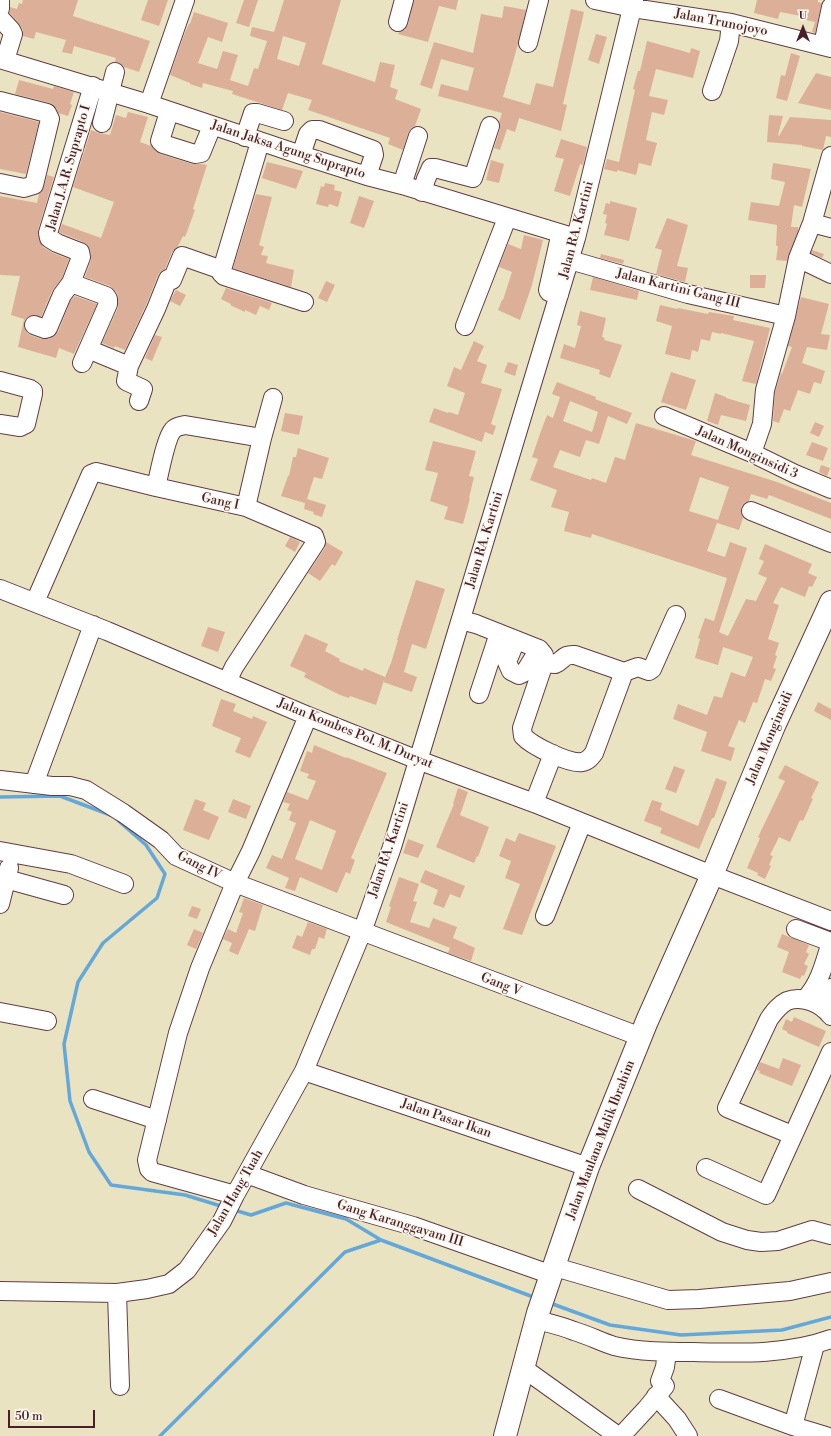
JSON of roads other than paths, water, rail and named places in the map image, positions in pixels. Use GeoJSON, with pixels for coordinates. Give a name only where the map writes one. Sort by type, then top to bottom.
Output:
{"type":"FeatureCollection","features":[{"type":"Feature","properties":{"kind":"main road","name":"Jalan Monginsidi"},"geometry":{"type":"LineString","coordinates":[[712,875],[774,726],[831,602]]}},
{"type":"Feature","properties":{"kind":"main road","name":"Jalan Maulana Malik Ibrahim"},"geometry":{"type":"LineString","coordinates":[[505,1436],[537,1316],[553,1273],[588,1167],[641,1037],[712,875]]}},
{"type":"Feature","properties":{"kind":"street"},"geometry":{"type":"LineString","coordinates":[[0,0],[0,9]]}},
{"type":"Feature","properties":{"kind":"street"},"geometry":{"type":"LineString","coordinates":[[149,104],[185,0]]}},
{"type":"Feature","properties":{"kind":"street"},"geometry":{"type":"LineString","coordinates":[[398,22],[404,0]]}},
{"type":"Feature","properties":{"kind":"street"},"geometry":{"type":"LineString","coordinates":[[528,43],[539,0]]}},
{"type":"Feature","properties":{"kind":"street","name":"Jalan Trunojoyo"},"geometry":{"type":"LineString","coordinates":[[595,0],[634,4],[731,23],[827,46]]}},
{"type":"Feature","properties":{"kind":"street","name":"Jalan RA. Kartini"},"geometry":{"type":"LineString","coordinates":[[304,1071],[362,932],[392,847],[559,295],[568,240],[634,4]]}},
{"type":"Feature","properties":{"kind":"street"},"geometry":{"type":"LineString","coordinates":[[827,46],[831,7]]}},
{"type":"Feature","properties":{"kind":"street"},"geometry":{"type":"LineString","coordinates":[[0,18],[13,34],[2,59]]}},
{"type":"Feature","properties":{"kind":"street"},"geometry":{"type":"LineString","coordinates":[[712,91],[729,41],[731,23]]}},
{"type":"Feature","properties":{"kind":"street","name":"Jalan Jaksa Agung Suprapto"},"geometry":{"type":"LineString","coordinates":[[2,59],[149,104],[301,156],[464,204],[568,240]]}},
{"type":"Feature","properties":{"kind":"street"},"geometry":{"type":"LineString","coordinates":[[102,123],[116,72]]}},
{"type":"Feature","properties":{"kind":"street","name":"Jalan J.A.R. Suprapto I"},"geometry":{"type":"LineString","coordinates":[[34,326],[45,329],[48,328],[62,295],[71,283],[80,257],[80,252],[57,243],[49,238],[48,233],[93,86]]}},
{"type":"Feature","properties":{"kind":"street"},"geometry":{"type":"LineString","coordinates":[[0,101],[47,113],[50,120],[34,185],[24,188],[0,183]]}},
{"type":"Feature","properties":{"kind":"street"},"geometry":{"type":"LineString","coordinates":[[169,112],[160,141],[163,144],[195,154],[201,153],[212,126]]}},
{"type":"Feature","properties":{"kind":"street"},"geometry":{"type":"LineString","coordinates":[[284,121],[253,113],[253,140],[221,273],[224,276],[304,302]]}},
{"type":"Feature","properties":{"kind":"street"},"geometry":{"type":"LineString","coordinates":[[464,204],[490,126]]}},
{"type":"Feature","properties":{"kind":"street"},"geometry":{"type":"LineString","coordinates":[[301,156],[308,134],[312,130],[319,130],[373,150],[374,155],[367,176]]}},
{"type":"Feature","properties":{"kind":"street"},"geometry":{"type":"LineString","coordinates":[[402,185],[418,136]]}},
{"type":"Feature","properties":{"kind":"street"},"geometry":{"type":"LineString","coordinates":[[752,453],[762,424],[765,390],[786,316],[798,258],[812,223],[830,165]]}},
{"type":"Feature","properties":{"kind":"street"},"geometry":{"type":"LineString","coordinates":[[422,192],[431,168],[473,178]]}},
{"type":"Feature","properties":{"kind":"street"},"geometry":{"type":"LineString","coordinates":[[466,326],[507,218]]}},
{"type":"Feature","properties":{"kind":"street"},"geometry":{"type":"LineString","coordinates":[[812,223],[831,228]]}},
{"type":"Feature","properties":{"kind":"street"},"geometry":{"type":"LineString","coordinates":[[125,377],[168,279],[172,280],[182,256],[222,270]]}},
{"type":"Feature","properties":{"kind":"street"},"geometry":{"type":"LineString","coordinates":[[798,258],[831,274]]}},
{"type":"Feature","properties":{"kind":"street","name":"Jalan Kartini Gang III"},"geometry":{"type":"LineString","coordinates":[[562,270],[688,294],[786,316]]}},
{"type":"Feature","properties":{"kind":"street"},"geometry":{"type":"LineString","coordinates":[[71,283],[106,296],[108,299],[108,304],[85,356],[125,377],[143,389],[139,401]]}},
{"type":"Feature","properties":{"kind":"street"},"geometry":{"type":"LineString","coordinates":[[0,381],[30,389],[33,394],[26,424],[20,427],[0,424]]}},
{"type":"Feature","properties":{"kind":"street"},"geometry":{"type":"LineString","coordinates":[[246,507],[273,398]]}},
{"type":"Feature","properties":{"kind":"street","name":"Jalan Monginsidi 3"},"geometry":{"type":"LineString","coordinates":[[664,416],[752,453],[795,474],[831,489]]}},
{"type":"Feature","properties":{"kind":"street"},"geometry":{"type":"LineString","coordinates":[[156,487],[168,441],[172,430],[178,426],[185,425],[262,438]]}},
{"type":"Feature","properties":{"kind":"street","name":"Gang I"},"geometry":{"type":"LineString","coordinates":[[35,602],[91,474],[96,472],[246,507],[314,536],[316,542],[234,667],[227,682]]}},
{"type":"Feature","properties":{"kind":"street"},"geometry":{"type":"LineString","coordinates":[[751,511],[831,543]]}},
{"type":"Feature","properties":{"kind":"street","name":"Jalan Kombes Pol. M. Duryat"},"geometry":{"type":"LineString","coordinates":[[0,588],[93,625],[308,716],[418,760],[534,803],[831,921]]}},
{"type":"Feature","properties":{"kind":"street"},"geometry":{"type":"LineString","coordinates":[[461,620],[476,624],[516,640],[555,664],[564,656],[575,655],[624,672],[638,667],[649,671],[652,669],[676,615]]}},
{"type":"Feature","properties":{"kind":"street"},"geometry":{"type":"LineString","coordinates":[[34,784],[93,625]]}},
{"type":"Feature","properties":{"kind":"street"},"geometry":{"type":"LineString","coordinates":[[478,694],[499,633]]}},
{"type":"Feature","properties":{"kind":"street"},"geometry":{"type":"LineString","coordinates":[[516,640],[507,662],[511,671],[519,675],[525,672],[542,656]]}},
{"type":"Feature","properties":{"kind":"street"},"geometry":{"type":"LineString","coordinates":[[542,656],[522,728],[523,736],[529,742],[553,754],[574,761],[582,762],[590,759],[594,753],[624,672]]}},
{"type":"Feature","properties":{"kind":"street"},"geometry":{"type":"LineString","coordinates":[[233,1198],[152,1172],[149,1169],[147,1160],[178,1033],[200,968],[235,883],[251,851],[308,716]]}},
{"type":"Feature","properties":{"kind":"street"},"geometry":{"type":"LineString","coordinates":[[534,803],[553,754]]}},
{"type":"Feature","properties":{"kind":"street","name":"Gang IV"},"geometry":{"type":"LineString","coordinates":[[0,780],[70,786],[93,794],[161,840],[176,856],[235,883],[362,932]]}},
{"type":"Feature","properties":{"kind":"street"},"geometry":{"type":"LineString","coordinates":[[545,916],[582,822]]}},
{"type":"Feature","properties":{"kind":"street"},"geometry":{"type":"LineString","coordinates":[[0,904],[6,879],[6,852],[71,864],[124,884]]}},
{"type":"Feature","properties":{"kind":"street"},"geometry":{"type":"LineString","coordinates":[[6,879],[64,895]]}},
{"type":"Feature","properties":{"kind":"street"},"geometry":{"type":"LineString","coordinates":[[796,928],[831,942],[822,971],[805,999]]}},
{"type":"Feature","properties":{"kind":"street","name":"Gang V"},"geometry":{"type":"LineString","coordinates":[[362,932],[641,1037]]}},
{"type":"Feature","properties":{"kind":"street"},"geometry":{"type":"LineString","coordinates":[[828,1013],[825,1002],[831,988]]}},
{"type":"Feature","properties":{"kind":"street"},"geometry":{"type":"LineString","coordinates":[[792,1135],[727,1108],[769,1019],[779,1006],[787,1001],[805,999],[828,1013]]}},
{"type":"Feature","properties":{"kind":"street"},"geometry":{"type":"LineString","coordinates":[[0,1012],[47,1021]]}},
{"type":"Feature","properties":{"kind":"street"},"geometry":{"type":"LineString","coordinates":[[706,1168],[766,1195],[831,1052]]}},
{"type":"Feature","properties":{"kind":"street","name":"Jalan Pasar Ikan"},"geometry":{"type":"LineString","coordinates":[[304,1071],[588,1167]]}},
{"type":"Feature","properties":{"kind":"street","name":"Jalan Hang Tuah"},"geometry":{"type":"LineString","coordinates":[[0,1291],[117,1293],[169,1284],[187,1270],[222,1221],[233,1198],[304,1071]]}},
{"type":"Feature","properties":{"kind":"street"},"geometry":{"type":"LineString","coordinates":[[93,1099],[157,1120]]}},
{"type":"Feature","properties":{"kind":"street","name":"Gang Karanggayam III"},"geometry":{"type":"LineString","coordinates":[[247,1174],[304,1195],[414,1226],[553,1273],[668,1300],[699,1299],[790,1291],[831,1282]]}},
{"type":"Feature","properties":{"kind":"street"},"geometry":{"type":"LineString","coordinates":[[638,1189],[722,1232],[747,1240],[761,1242],[778,1241],[812,1230],[831,1235]]}},
{"type":"Feature","properties":{"kind":"street"},"geometry":{"type":"LineString","coordinates":[[117,1293],[120,1386]]}},
{"type":"Feature","properties":{"kind":"street"},"geometry":{"type":"LineString","coordinates":[[537,1316],[614,1346],[639,1350],[740,1353],[823,1346],[793,1426]]}},
{"type":"Feature","properties":{"kind":"street"},"geometry":{"type":"LineString","coordinates":[[523,1368],[619,1436],[665,1385],[660,1381],[665,1367],[667,1352]]}},
{"type":"Feature","properties":{"kind":"street"},"geometry":{"type":"LineString","coordinates":[[656,1396],[677,1419],[688,1436]]}},
{"type":"Feature","properties":{"kind":"street"},"geometry":{"type":"LineString","coordinates":[[719,1399],[793,1426],[826,1436]]}},
{"type":"Feature","properties":{"kind":"waterway"},"geometry":{"type":"LineString","coordinates":[[0,797],[60,796],[113,816],[146,845],[165,874],[157,898],[103,943],[78,982],[64,1044],[70,1101],[89,1152],[111,1185],[185,1195],[224,1207]]}},
{"type":"Feature","properties":{"kind":"waterway"},"geometry":{"type":"LineString","coordinates":[[234,1210],[251,1215],[286,1203],[346,1219],[381,1240]]}},
{"type":"Feature","properties":{"kind":"waterway"},"geometry":{"type":"LineString","coordinates":[[160,1436],[345,1252],[381,1240],[536,1298]]}},
{"type":"Feature","properties":{"kind":"waterway"},"geometry":{"type":"LineString","coordinates":[[550,1303],[610,1325],[681,1335],[782,1330],[831,1317]]}}]}
